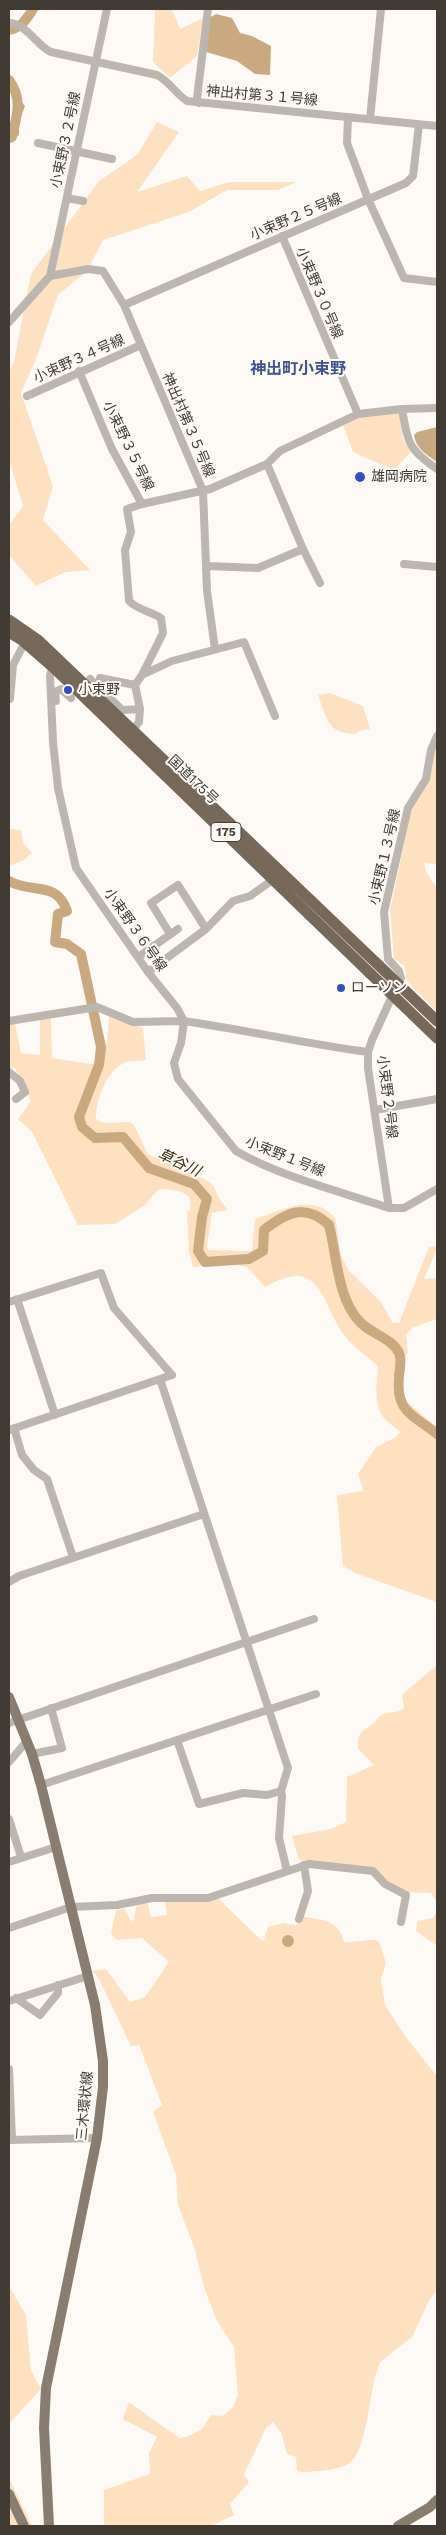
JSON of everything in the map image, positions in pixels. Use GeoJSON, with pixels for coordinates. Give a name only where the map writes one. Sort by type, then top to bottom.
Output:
{"type":"FeatureCollection","features":[{"type":"Feature","properties":{"kind":"highway","name":"国道175号"},"geometry":{"type":"LineString","coordinates":[[9,620],[38,640],[274,879],[396,989],[437,1021]]}},
{"type":"Feature","properties":{"kind":"highway","name":"国道175号"},"geometry":{"type":"LineString","coordinates":[[9,632],[24,642],[130,733],[385,965],[396,989],[437,1038]]}},
{"type":"Feature","properties":{"kind":"main road","name":"三木環状線"},"geometry":{"type":"LineString","coordinates":[[9,1697],[13,1721],[27,1741],[41,1785],[88,1976],[102,2042],[103,2087],[97,2138],[46,2388],[44,2428],[49,2526]]}},
{"type":"Feature","properties":{"kind":"main road"},"geometry":{"type":"LineString","coordinates":[[9,2494],[24,2526]]}},
{"type":"Feature","properties":{"kind":"main road"},"geometry":{"type":"LineString","coordinates":[[401,2526],[430,2508],[437,2500]]}},
{"type":"Feature","properties":{"kind":"street","name":"小束野３２号線"},"geometry":{"type":"LineString","coordinates":[[50,276],[107,9]]}},
{"type":"Feature","properties":{"kind":"street"},"geometry":{"type":"LineString","coordinates":[[199,103],[197,98],[208,9]]}},
{"type":"Feature","properties":{"kind":"street"},"geometry":{"type":"LineString","coordinates":[[370,119],[381,9]]}},
{"type":"Feature","properties":{"kind":"street","name":"神出村第３１号線"},"geometry":{"type":"LineString","coordinates":[[11,23],[34,37],[43,48],[51,52],[157,75],[169,81],[180,96],[187,101],[437,126]]}},
{"type":"Feature","properties":{"kind":"street"},"geometry":{"type":"LineString","coordinates":[[348,117],[347,143],[368,199],[404,278],[437,282]]}},
{"type":"Feature","properties":{"kind":"street","name":"小束野２５号線"},"geometry":{"type":"LineString","coordinates":[[124,305],[406,183],[412,176],[419,124]]}},
{"type":"Feature","properties":{"kind":"street"},"geometry":{"type":"LineString","coordinates":[[38,143],[112,159]]}},
{"type":"Feature","properties":{"kind":"street"},"geometry":{"type":"LineString","coordinates":[[67,198],[83,201]]}},
{"type":"Feature","properties":{"kind":"street","name":"小束野３０号線"},"geometry":{"type":"LineString","coordinates":[[282,236],[358,414]]}},
{"type":"Feature","properties":{"kind":"street","name":"神出村第３５号線"},"geometry":{"type":"LineString","coordinates":[[50,276],[88,269],[103,270],[124,305],[202,491],[207,591],[215,649]]}},
{"type":"Feature","properties":{"kind":"street"},"geometry":{"type":"LineString","coordinates":[[9,322],[50,276]]}},
{"type":"Feature","properties":{"kind":"street","name":"小束野３４号線"},"geometry":{"type":"LineString","coordinates":[[27,396],[79,371],[141,345]]}},
{"type":"Feature","properties":{"kind":"street","name":"小束野３５号線"},"geometry":{"type":"LineString","coordinates":[[79,371],[112,449],[142,504],[202,491],[267,464],[280,451],[358,414],[402,409],[437,408]]}},
{"type":"Feature","properties":{"kind":"street"},"geometry":{"type":"LineString","coordinates":[[402,409],[406,436],[417,455],[437,469]]}},
{"type":"Feature","properties":{"kind":"street"},"geometry":{"type":"LineString","coordinates":[[267,464],[303,549],[320,583]]}},
{"type":"Feature","properties":{"kind":"street"},"geometry":{"type":"LineString","coordinates":[[130,733],[139,722],[140,709],[135,685],[163,633],[161,618],[149,611],[136,608],[129,601],[125,550],[131,532],[127,509],[142,504]]}},
{"type":"Feature","properties":{"kind":"street"},"geometry":{"type":"LineString","coordinates":[[207,566],[258,568],[303,549]]}},
{"type":"Feature","properties":{"kind":"street"},"geometry":{"type":"LineString","coordinates":[[404,564],[437,567]]}},
{"type":"Feature","properties":{"kind":"street"},"geometry":{"type":"LineString","coordinates":[[10,699],[13,665],[24,642]]}},
{"type":"Feature","properties":{"kind":"street"},"geometry":{"type":"LineString","coordinates":[[142,675],[172,661],[244,642],[275,716]]}},
{"type":"Feature","properties":{"kind":"street","name":"小束野３６号線"},"geometry":{"type":"LineString","coordinates":[[53,667],[50,675],[58,788],[76,868],[148,972],[177,1008],[184,1022]]}},
{"type":"Feature","properties":{"kind":"street"},"geometry":{"type":"LineString","coordinates":[[100,678],[135,685]]}},
{"type":"Feature","properties":{"kind":"street"},"geometry":{"type":"LineString","coordinates":[[90,679],[120,708],[124,710],[140,709]]}},
{"type":"Feature","properties":{"kind":"street"},"geometry":{"type":"LineString","coordinates":[[52,709],[56,705],[55,692],[61,689],[71,698]]}},
{"type":"Feature","properties":{"kind":"street","name":"小束野１３号線"},"geometry":{"type":"LineString","coordinates":[[385,965],[388,959],[384,912],[408,808],[426,779],[431,750],[437,736]]}},
{"type":"Feature","properties":{"kind":"street"},"geometry":{"type":"LineString","coordinates":[[148,972],[206,929],[233,901],[250,896],[274,879]]}},
{"type":"Feature","properties":{"kind":"street"},"geometry":{"type":"LineString","coordinates":[[170,934],[151,903],[178,885],[206,929]]}},
{"type":"Feature","properties":{"kind":"street"},"geometry":{"type":"LineString","coordinates":[[138,957],[178,929]]}},
{"type":"Feature","properties":{"kind":"street","name":"小束野２号線"},"geometry":{"type":"LineString","coordinates":[[389,1208],[368,1052],[396,989]]}},
{"type":"Feature","properties":{"kind":"street"},"geometry":{"type":"LineString","coordinates":[[9,1021],[97,1007],[133,1022],[184,1022],[235,1029],[270,1038],[368,1052]]}},
{"type":"Feature","properties":{"kind":"street","name":"小束野１号線"},"geometry":{"type":"LineString","coordinates":[[184,1022],[181,1043],[174,1062],[178,1079],[236,1152],[248,1159],[389,1208]]}},
{"type":"Feature","properties":{"kind":"street"},"geometry":{"type":"LineString","coordinates":[[9,1072],[20,1080],[25,1092],[16,1099]]}},
{"type":"Feature","properties":{"kind":"street"},"geometry":{"type":"LineString","coordinates":[[375,1110],[437,1099]]}},
{"type":"Feature","properties":{"kind":"street"},"geometry":{"type":"LineString","coordinates":[[389,1208],[404,1208],[437,1190]]}},
{"type":"Feature","properties":{"kind":"street"},"geometry":{"type":"LineString","coordinates":[[9,1302],[101,1273],[114,1308],[172,1375],[11,1429],[22,1455],[34,1470],[47,1479],[73,1557]]}},
{"type":"Feature","properties":{"kind":"street"},"geometry":{"type":"LineString","coordinates":[[17,1299],[55,1415]]}},
{"type":"Feature","properties":{"kind":"street"},"geometry":{"type":"LineString","coordinates":[[160,1379],[288,1768],[281,1791],[278,1838],[287,1871]]}},
{"type":"Feature","properties":{"kind":"street"},"geometry":{"type":"LineString","coordinates":[[9,1582],[19,1576],[73,1557],[204,1514]]}},
{"type":"Feature","properties":{"kind":"street"},"geometry":{"type":"LineString","coordinates":[[13,1721],[314,1619]]}},
{"type":"Feature","properties":{"kind":"street"},"geometry":{"type":"LineString","coordinates":[[41,1785],[316,1694]]}},
{"type":"Feature","properties":{"kind":"street"},"geometry":{"type":"LineString","coordinates":[[32,1754],[62,1748],[51,1708]]}},
{"type":"Feature","properties":{"kind":"street"},"geometry":{"type":"LineString","coordinates":[[177,1740],[198,1804],[243,1793],[267,1795],[281,1791]]}},
{"type":"Feature","properties":{"kind":"street"},"geometry":{"type":"LineString","coordinates":[[9,1762],[27,1741]]}},
{"type":"Feature","properties":{"kind":"street"},"geometry":{"type":"LineString","coordinates":[[9,1820],[21,1858]]}},
{"type":"Feature","properties":{"kind":"street"},"geometry":{"type":"LineString","coordinates":[[9,1862],[56,1847]]}},
{"type":"Feature","properties":{"kind":"street"},"geometry":{"type":"LineString","coordinates":[[9,1928],[71,1907],[117,1905],[152,1898],[208,1898],[309,1864],[373,1871],[385,1884],[406,1895],[402,1922]]}},
{"type":"Feature","properties":{"kind":"street"},"geometry":{"type":"LineString","coordinates":[[300,1919],[308,1891],[304,1865]]}},
{"type":"Feature","properties":{"kind":"street"},"geometry":{"type":"LineString","coordinates":[[13,2000],[88,1976]]}},
{"type":"Feature","properties":{"kind":"street"},"geometry":{"type":"LineString","coordinates":[[13,2000],[40,2015],[58,1993],[58,1985]]}},
{"type":"Feature","properties":{"kind":"street"},"geometry":{"type":"LineString","coordinates":[[9,2069],[10,2140],[97,2138]]}},
{"type":"Feature","properties":{"kind":"shaded area"},"geometry":{"type":"Polygon","coordinates":[[[155,9],[172,9],[180,29],[203,18],[197,56],[170,78],[153,62],[155,9]]]}},
{"type":"Feature","properties":{"kind":"shaded area"},"geometry":{"type":"Polygon","coordinates":[[[216,14],[232,18],[240,33],[252,36],[271,46],[270,75],[255,74],[237,61],[206,52],[209,18],[216,14]]]}},
{"type":"Feature","properties":{"kind":"shaded area"},"geometry":{"type":"Polygon","coordinates":[[[20,100],[25,106],[19,122],[19,135],[9,142],[9,134],[17,103],[20,100]]]}},
{"type":"Feature","properties":{"kind":"shaded area"},"geometry":{"type":"Polygon","coordinates":[[[157,122],[179,132],[137,192],[187,176],[200,191],[229,182],[297,182],[278,190],[227,190],[189,212],[103,240],[87,271],[58,295],[36,359],[21,393],[53,486],[43,520],[90,570],[65,572],[36,586],[9,555],[9,525],[23,506],[9,460],[9,372],[14,362],[31,274],[99,181],[137,155],[157,122]]]}},
{"type":"Feature","properties":{"kind":"shaded area"},"geometry":{"type":"Polygon","coordinates":[[[399,411],[403,440],[411,452],[396,468],[353,452],[342,422],[359,415],[399,411]]]}},
{"type":"Feature","properties":{"kind":"shaded area"},"geometry":{"type":"Polygon","coordinates":[[[437,427],[437,462],[420,448],[414,435],[417,432],[437,427]]]}},
{"type":"Feature","properties":{"kind":"shaded area"},"geometry":{"type":"Polygon","coordinates":[[[330,693],[363,706],[370,729],[359,731],[355,734],[333,728],[326,717],[318,695],[330,693]]]}},
{"type":"Feature","properties":{"kind":"shaded area"},"geometry":{"type":"Polygon","coordinates":[[[437,739],[437,865],[424,862],[426,872],[437,888],[437,1012],[406,980],[405,966],[394,959],[390,910],[412,808],[429,781],[437,739]]]}},
{"type":"Feature","properties":{"kind":"shaded area"},"geometry":{"type":"Polygon","coordinates":[[[9,829],[21,830],[23,843],[32,853],[24,860],[9,866],[9,829]]]}},
{"type":"Feature","properties":{"kind":"shaded area"},"geometry":{"type":"Polygon","coordinates":[[[109,1015],[143,1028],[146,1060],[130,1061],[116,1068],[103,1088],[96,1112],[96,1119],[104,1123],[130,1122],[134,1125],[148,1154],[213,1185],[220,1200],[228,1210],[212,1213],[208,1250],[252,1251],[255,1219],[287,1208],[309,1205],[319,1206],[328,1211],[336,1220],[340,1253],[349,1271],[381,1302],[392,1322],[399,1323],[429,1247],[435,1246],[437,1249],[424,1279],[437,1278],[437,1319],[412,1328],[406,1335],[408,1353],[396,1370],[393,1386],[394,1391],[437,1427],[437,1604],[434,1601],[355,1573],[343,1566],[337,1495],[363,1491],[358,1474],[376,1447],[395,1438],[400,1432],[382,1416],[379,1409],[376,1387],[378,1366],[354,1346],[342,1332],[315,1284],[307,1278],[297,1276],[283,1279],[265,1287],[247,1267],[226,1263],[193,1267],[189,1251],[187,1212],[190,1210],[190,1200],[187,1195],[179,1191],[170,1189],[158,1190],[145,1205],[115,1224],[78,1225],[32,1132],[18,1119],[31,1101],[15,1068],[9,1068],[9,1025],[15,1023],[21,1053],[40,1055],[40,1019],[51,1019],[52,1058],[91,1064],[102,1062],[107,1042],[109,1015]]]}},
{"type":"Feature","properties":{"kind":"shaded area"},"geometry":{"type":"Polygon","coordinates":[[[437,1665],[437,1902],[431,1893],[408,1892],[392,1886],[374,1869],[299,1860],[292,1836],[331,1829],[346,1822],[347,1777],[374,1765],[358,1749],[361,1733],[381,1715],[404,1708],[402,1695],[437,1665]]]}},
{"type":"Feature","properties":{"kind":"shaded area"},"geometry":{"type":"Polygon","coordinates":[[[217,1897],[263,1942],[268,1927],[284,1923],[296,1925],[299,1916],[333,1924],[341,1934],[344,1942],[379,1941],[386,1963],[381,1980],[385,2005],[405,2036],[437,2076],[437,2290],[429,2301],[412,2337],[380,2362],[373,2386],[362,2442],[352,2461],[348,2464],[328,2470],[300,2472],[297,2470],[296,2457],[287,2454],[281,2432],[273,2422],[266,2428],[244,2475],[249,2482],[230,2504],[234,2515],[211,2526],[104,2526],[104,2490],[150,2474],[149,2453],[157,2437],[123,2419],[129,2402],[179,2438],[187,2437],[202,2429],[211,2415],[223,2416],[233,2407],[238,2396],[234,2347],[216,2319],[204,2287],[195,2250],[178,2205],[176,2175],[153,2112],[162,2105],[139,2045],[131,2046],[98,1977],[92,1971],[106,1969],[130,2002],[145,1997],[169,1962],[142,1938],[117,1940],[111,1934],[116,1910],[125,1909],[131,1921],[134,1920],[136,1907],[141,1901],[148,1904],[151,1917],[167,1915],[165,1901],[217,1897]]]}},
{"type":"Feature","properties":{"kind":"shaded area"},"geometry":{"type":"Polygon","coordinates":[[[437,1910],[437,1946],[416,1931],[417,1921],[433,1918],[437,1910]]]}},
{"type":"Feature","properties":{"kind":"shaded area"},"geometry":{"type":"Polygon","coordinates":[[[286,1935],[290,1935],[294,1941],[290,1947],[286,1947],[282,1943],[282,1939],[286,1935]]]}},
{"type":"Feature","properties":{"kind":"shaded area"},"geometry":{"type":"Polygon","coordinates":[[[9,2286],[26,2315],[31,2370],[41,2389],[9,2424],[9,2286]]]}},
{"type":"Feature","properties":{"kind":"shaded area"},"geometry":{"type":"Polygon","coordinates":[[[9,2478],[32,2526],[9,2526],[9,2478]]]}},
{"type":"Feature","properties":{"kind":"waterway","name":"草谷川"},"geometry":{"type":"LineString","coordinates":[[9,30],[23,22],[33,9]]}},
{"type":"Feature","properties":{"kind":"waterway","name":"草谷川"},"geometry":{"type":"LineString","coordinates":[[9,80],[16,94],[18,107],[12,137],[9,138]]}},
{"type":"Feature","properties":{"kind":"waterway","name":"草谷川"},"geometry":{"type":"LineString","coordinates":[[9,881],[17,885],[50,891],[63,901],[67,911],[58,914],[55,942],[67,944],[81,954],[101,1047],[99,1065],[79,1117],[82,1127],[95,1138],[123,1137],[149,1168],[194,1184],[207,1199],[202,1217],[198,1251],[205,1262],[249,1259],[263,1251],[264,1230],[280,1219],[296,1212],[312,1214],[329,1225],[342,1289],[352,1312],[360,1322],[396,1348],[400,1358],[398,1387],[403,1405],[407,1411],[437,1434]]}},
{"type":"Feature","properties":{"kind":"place","name":"雄岡病院"},"geometry":{"type":"Point","coordinates":[360,477]}},
{"type":"Feature","properties":{"kind":"place","name":"小束野"},"geometry":{"type":"Point","coordinates":[68,690]}},
{"type":"Feature","properties":{"kind":"place","name":"ローソン"},"geometry":{"type":"Point","coordinates":[341,988]}},
{"type":"Feature","properties":{"kind":"district","name":"神出町小束野"},"geometry":{"type":"Point","coordinates":[298,369]}}]}
